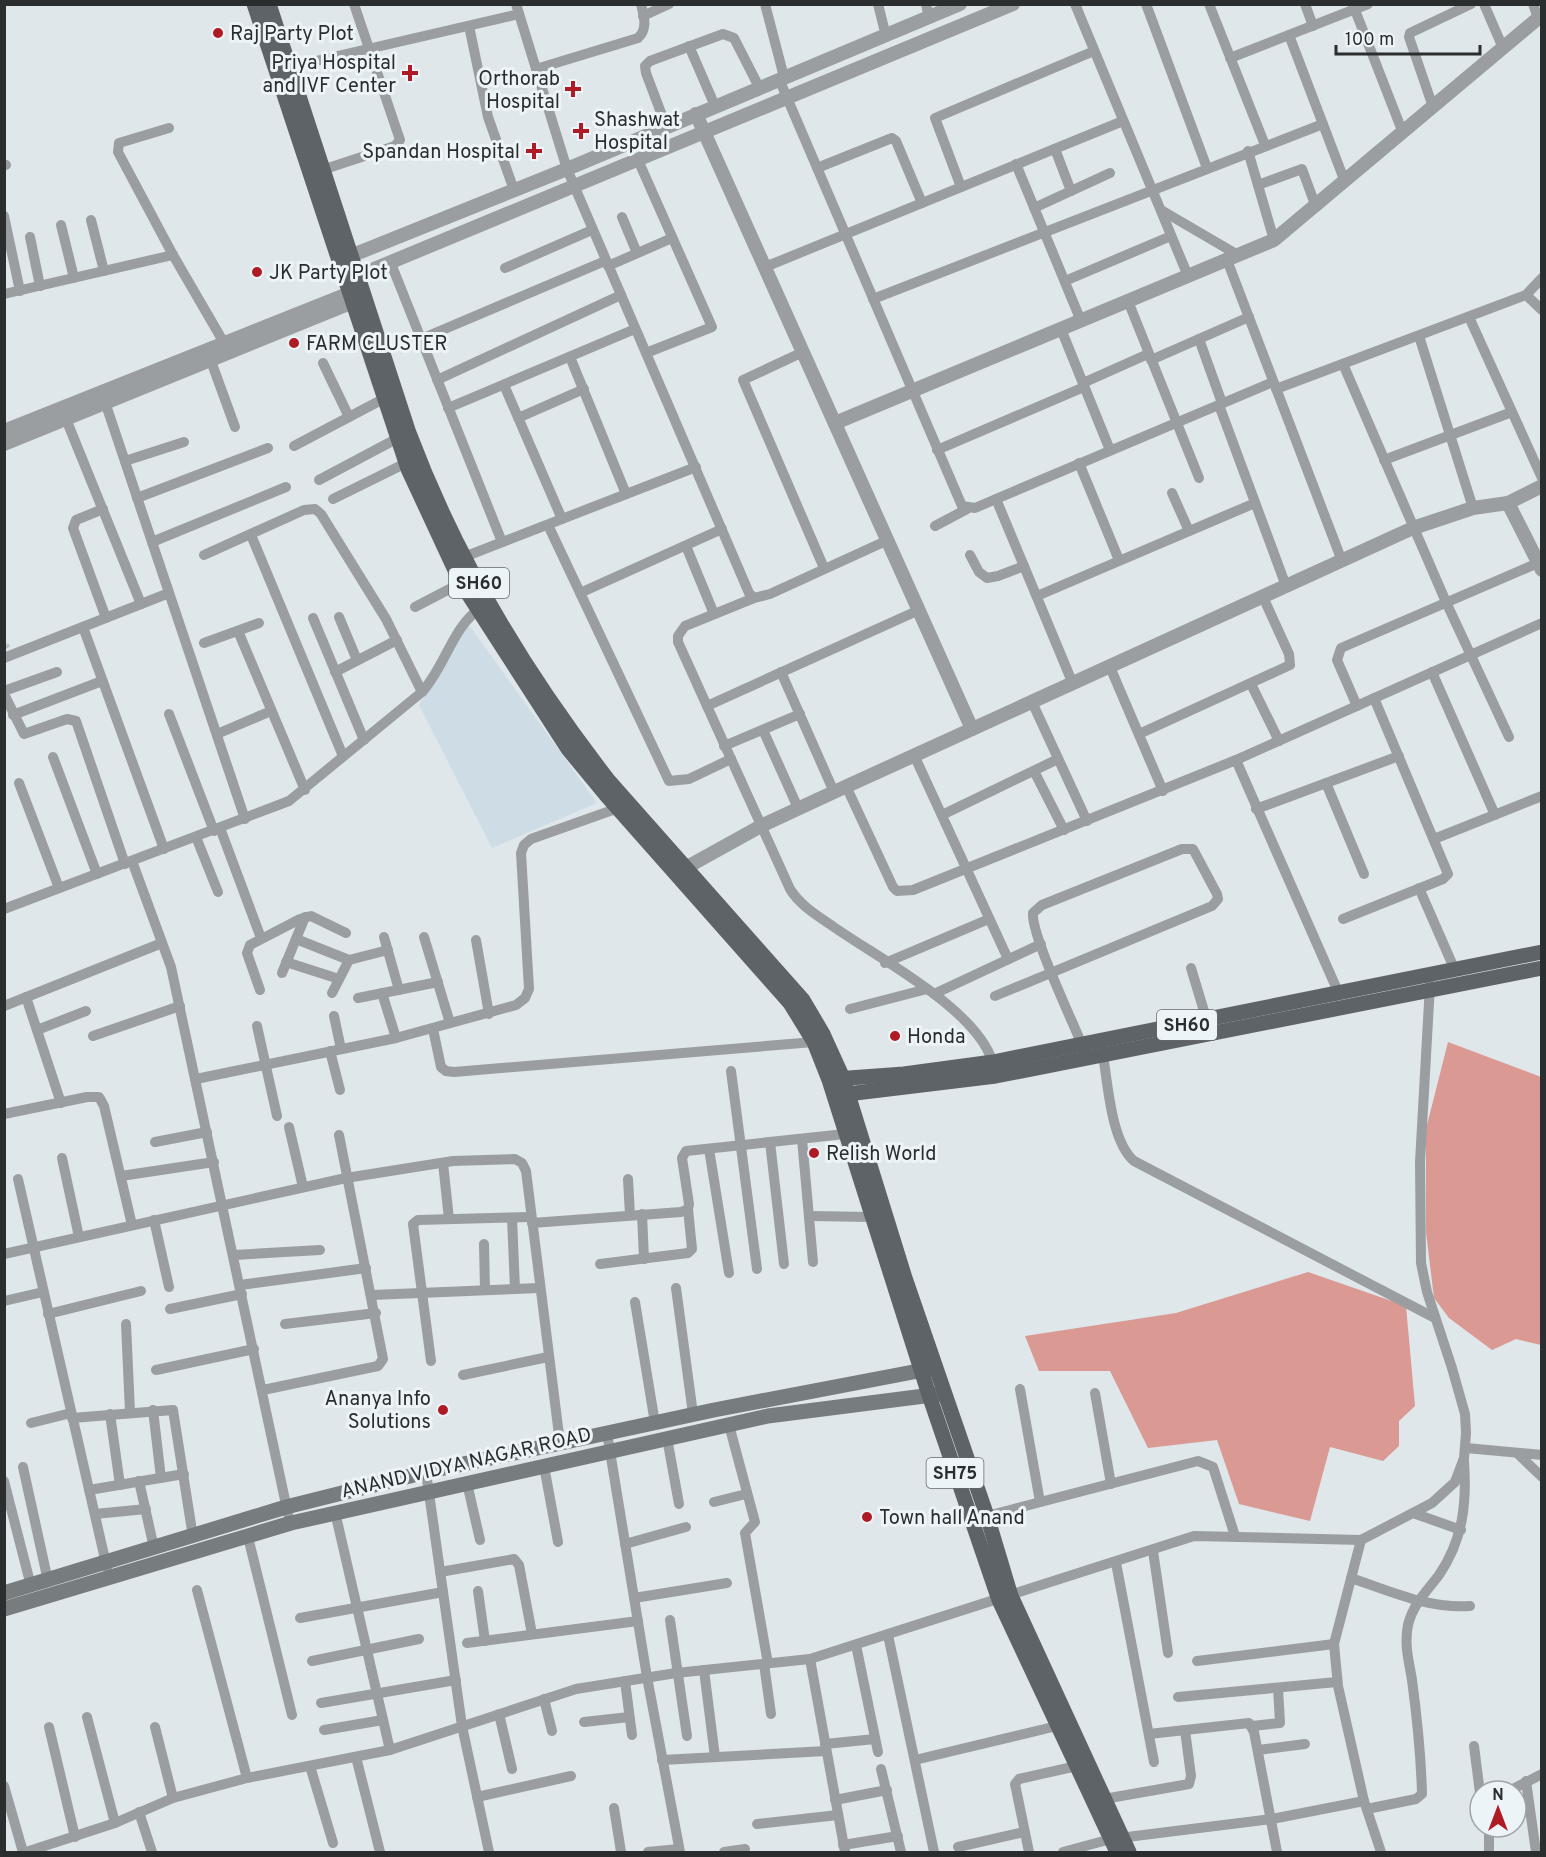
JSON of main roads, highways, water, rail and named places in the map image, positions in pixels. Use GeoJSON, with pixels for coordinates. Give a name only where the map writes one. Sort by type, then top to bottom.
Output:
{"type":"FeatureCollection","features":[{"type":"Feature","properties":{"kind":"main road","name":"SH60"},"geometry":{"type":"LineString","coordinates":[[254,4],[345,258]]}},
{"type":"Feature","properties":{"kind":"main road","name":"SH60"},"geometry":{"type":"LineString","coordinates":[[269,4],[322,170],[352,288],[406,463],[430,520],[461,583],[484,606]]}},
{"type":"Feature","properties":{"kind":"main road","name":"SH60"},"geometry":{"type":"LineString","coordinates":[[352,288],[433,496],[464,557],[484,606],[568,749],[803,1000],[824,1034],[836,1079]]}},
{"type":"Feature","properties":{"kind":"main road","name":"SH60"},"geometry":{"type":"LineString","coordinates":[[681,870],[790,1003],[836,1079]]}},
{"type":"Feature","properties":{"kind":"main road","name":"SH60"},"geometry":{"type":"LineString","coordinates":[[841,1095],[1102,1049],[1430,981],[1454,968],[1542,952]]}},
{"type":"Feature","properties":{"kind":"main road","name":"SH60"},"geometry":{"type":"LineString","coordinates":[[1102,1049],[1207,1021],[1339,994],[1542,968]]}},
{"type":"Feature","properties":{"kind":"main road","name":"SH60"},"geometry":{"type":"LineString","coordinates":[[836,1079],[994,1069]]}},
{"type":"Feature","properties":{"kind":"main road","name":"SH75"},"geometry":{"type":"LineString","coordinates":[[836,1079],[938,1368],[987,1516],[1005,1598],[1104,1799],[1117,1843]]}},
{"type":"Feature","properties":{"kind":"main road","name":"SH75"},"geometry":{"type":"LineString","coordinates":[[841,1095],[845,1134],[929,1395],[1005,1598],[1057,1726],[1117,1843],[1129,1852]]}},
{"type":"Feature","properties":{"kind":"main road","name":"ANAND VIDYA NAGAR ROAD"},"geometry":{"type":"LineString","coordinates":[[4,1593],[286,1507],[426,1472],[693,1414],[938,1368]]}},
{"type":"Feature","properties":{"kind":"main road","name":"ANAND VIDYA NAGAR ROAD"},"geometry":{"type":"LineString","coordinates":[[4,1609],[110,1579],[291,1522],[768,1416],[946,1393]]}},
{"type":"Feature","properties":{"kind":"place","name":"Raj Party Plot"},"geometry":{"type":"Point","coordinates":[218,33]}},
{"type":"Feature","properties":{"kind":"place","name":"Priya Hospital and IVF Center"},"geometry":{"type":"Point","coordinates":[410,73]}},
{"type":"Feature","properties":{"kind":"place","name":"Orthorab Hospital"},"geometry":{"type":"Point","coordinates":[573,89]}},
{"type":"Feature","properties":{"kind":"place","name":"Shashwat Hospital"},"geometry":{"type":"Point","coordinates":[581,131]}},
{"type":"Feature","properties":{"kind":"place","name":"Spandan Hospital"},"geometry":{"type":"Point","coordinates":[534,151]}},
{"type":"Feature","properties":{"kind":"place","name":"JK Party Plot"},"geometry":{"type":"Point","coordinates":[257,272]}},
{"type":"Feature","properties":{"kind":"place","name":"FARM CLUSTER"},"geometry":{"type":"Point","coordinates":[294,343]}},
{"type":"Feature","properties":{"kind":"place","name":"Honda"},"geometry":{"type":"Point","coordinates":[895,1036]}},
{"type":"Feature","properties":{"kind":"place","name":"Relish World"},"geometry":{"type":"Point","coordinates":[814,1153]}},
{"type":"Feature","properties":{"kind":"place","name":"Ananya Info Solutions"},"geometry":{"type":"Point","coordinates":[443,1410]}},
{"type":"Feature","properties":{"kind":"place","name":"Town hall Anand"},"geometry":{"type":"Point","coordinates":[867,1517]}}]}
